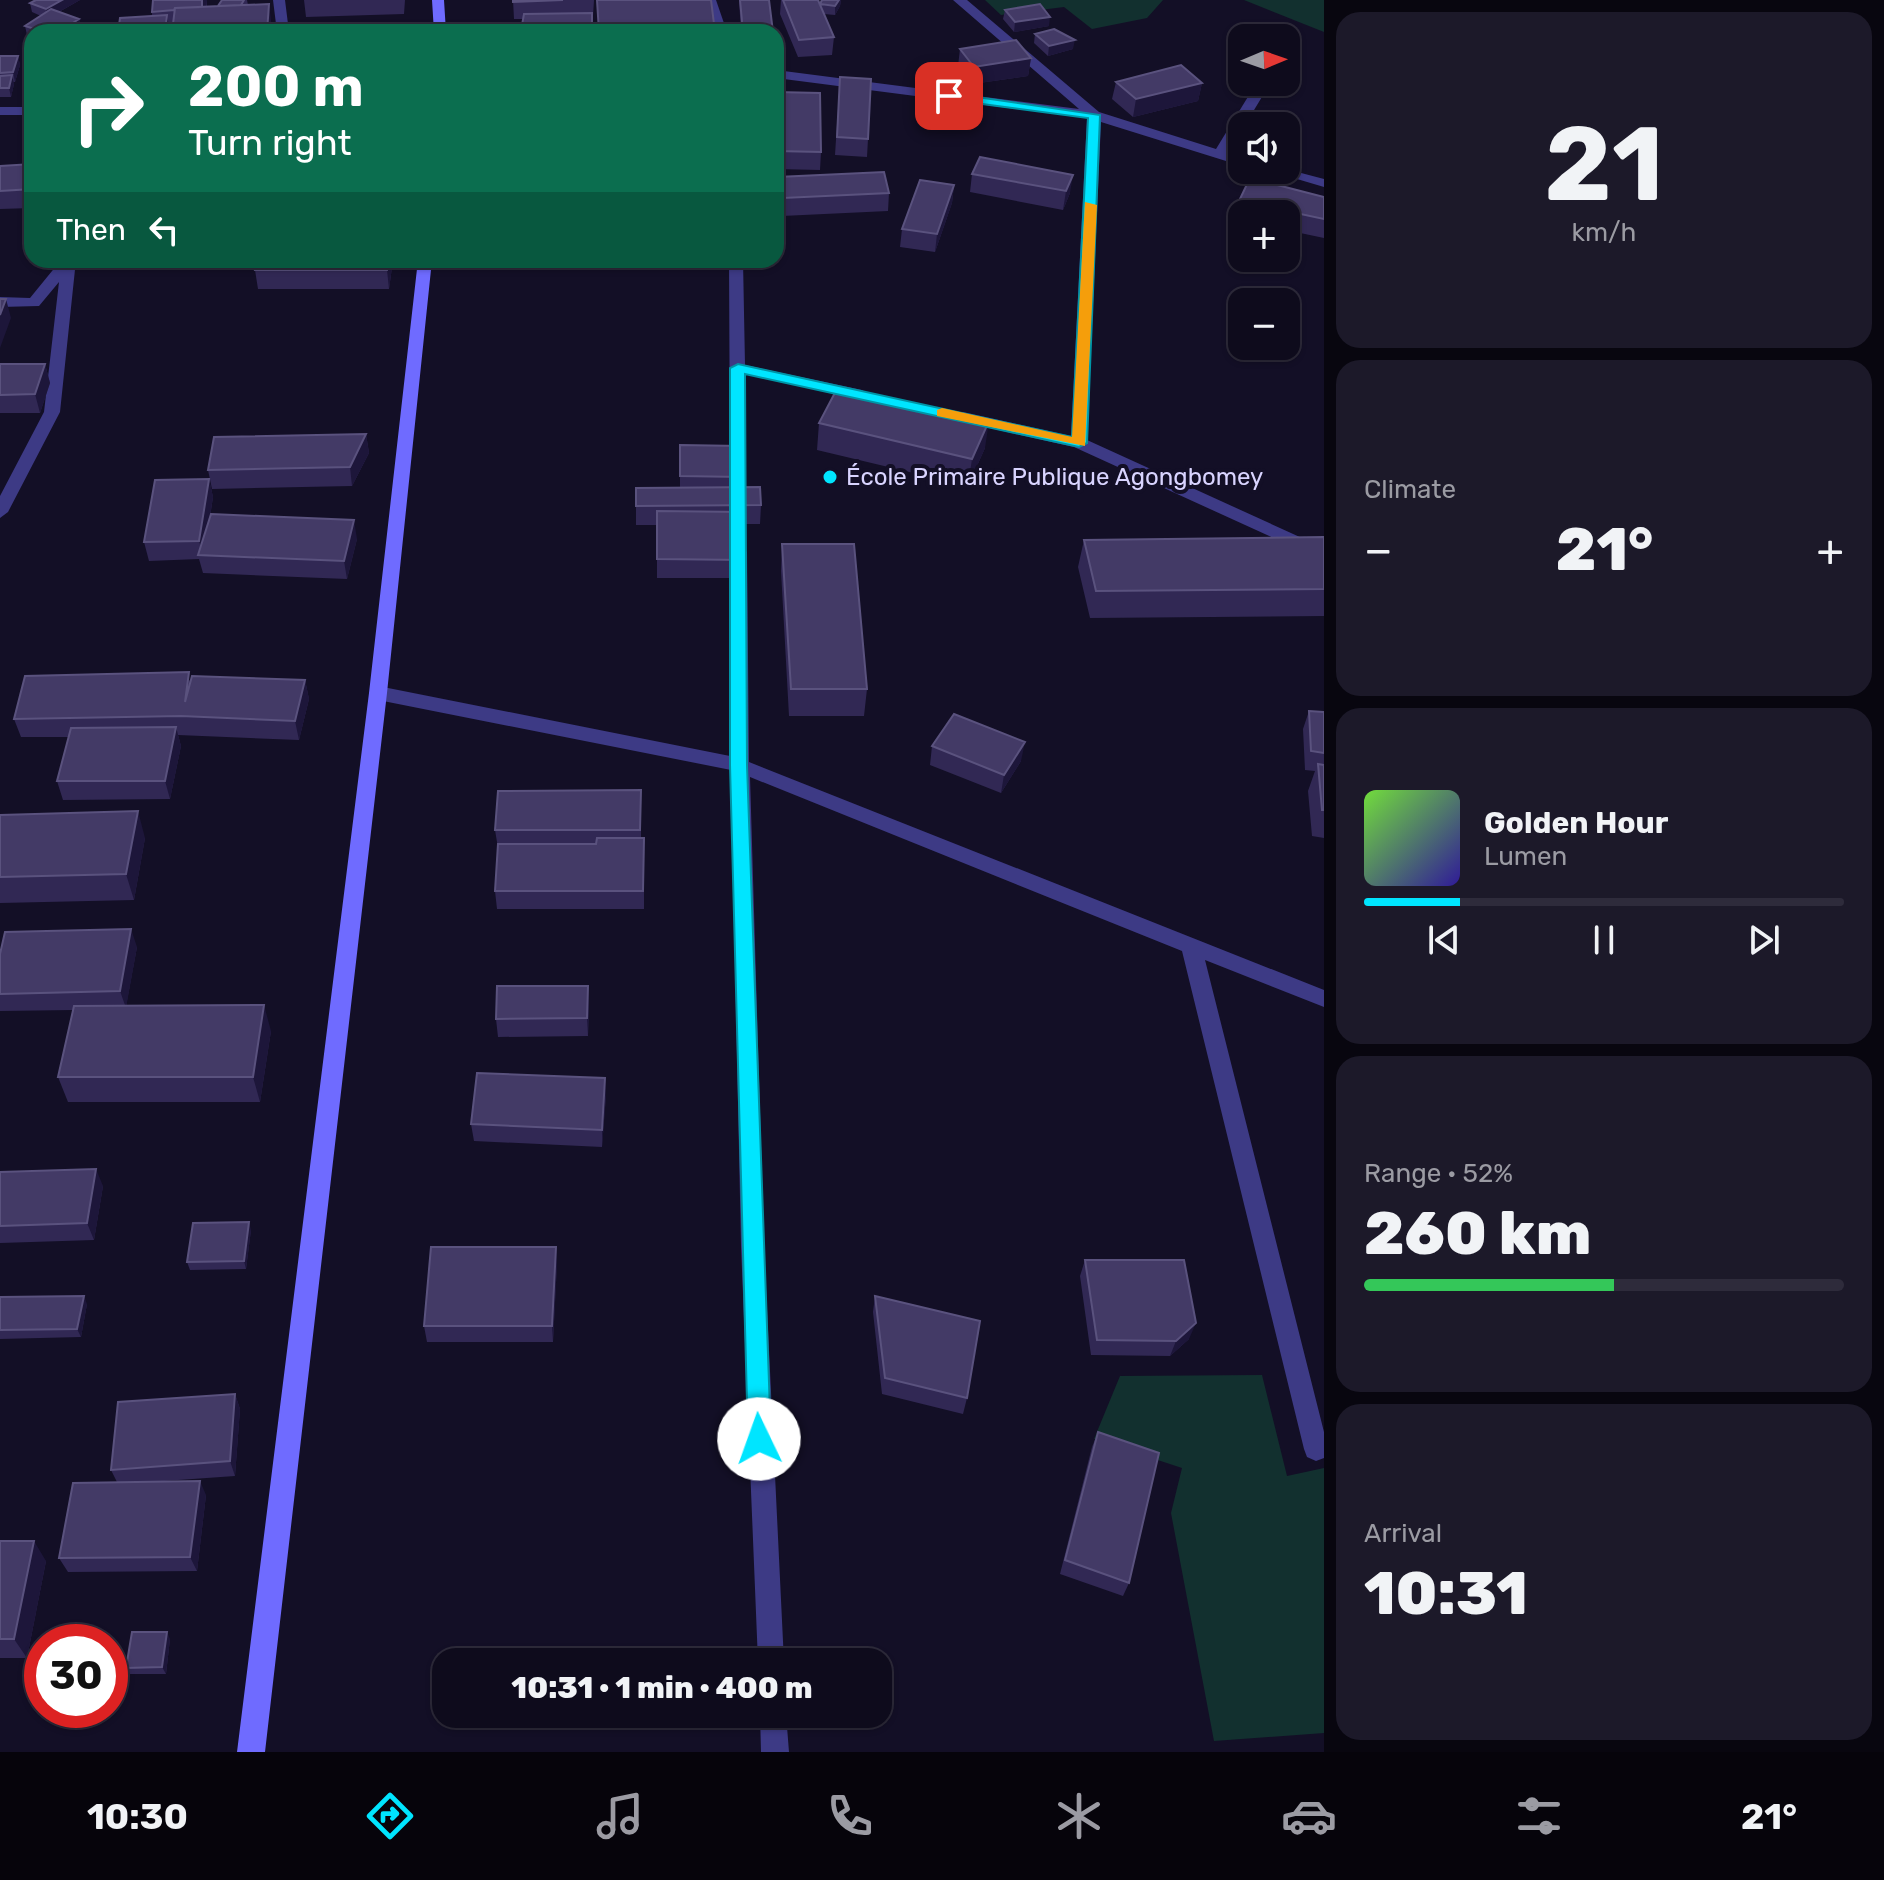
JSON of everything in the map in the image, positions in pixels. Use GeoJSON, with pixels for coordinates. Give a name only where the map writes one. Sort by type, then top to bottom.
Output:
{"type":"FeatureCollection","features":[{"type":"Feature","properties":{"kind":"street"},"geometry":{"type":"LineString","coordinates":[[279,0],[282,24]]}},
{"type":"Feature","properties":{"kind":"street"},"geometry":{"type":"LineString","coordinates":[[438,0],[440,24]]}},
{"type":"Feature","properties":{"kind":"street"},"geometry":{"type":"LineString","coordinates":[[710,0],[718,24]]}},
{"type":"Feature","properties":{"kind":"street"},"geometry":{"type":"LineString","coordinates":[[959,0],[1094,115]]}},
{"type":"Feature","properties":{"kind":"street"},"geometry":{"type":"LineString","coordinates":[[784,75],[1094,115],[1228,158]]}},
{"type":"Feature","properties":{"kind":"street"},"geometry":{"type":"LineString","coordinates":[[1219,156],[1255,96]]}},
{"type":"Feature","properties":{"kind":"street"},"geometry":{"type":"LineString","coordinates":[[0,111],[24,111]]}},
{"type":"Feature","properties":{"kind":"street"},"geometry":{"type":"LineString","coordinates":[[1079,443],[1094,115]]}},
{"type":"Feature","properties":{"kind":"street"},"geometry":{"type":"LineString","coordinates":[[1300,177],[1324,183]]}},
{"type":"Feature","properties":{"kind":"street"},"geometry":{"type":"LineString","coordinates":[[0,302],[34,303],[62,268]]}},
{"type":"Feature","properties":{"kind":"street"},"geometry":{"type":"LineString","coordinates":[[0,512],[52,412],[68,268]]}},
{"type":"Feature","properties":{"kind":"street"},"geometry":{"type":"LineString","coordinates":[[251,1752],[378,693],[424,268]]}},
{"type":"Feature","properties":{"kind":"street"},"geometry":{"type":"LineString","coordinates":[[736,268],[738,495]]}},
{"type":"Feature","properties":{"kind":"street"},"geometry":{"type":"LineString","coordinates":[[738,368],[877,399]]}},
{"type":"Feature","properties":{"kind":"street"},"geometry":{"type":"LineString","coordinates":[[940,412],[1079,443],[1324,555]]}},
{"type":"Feature","properties":{"kind":"street"},"geometry":{"type":"LineString","coordinates":[[738,527],[739,765],[756,1375],[770,1648]]}},
{"type":"Feature","properties":{"kind":"street"},"geometry":{"type":"LineString","coordinates":[[378,693],[739,765],[1324,999]]}},
{"type":"Feature","properties":{"kind":"street"},"geometry":{"type":"LineString","coordinates":[[1191,945],[1316,1449]]}},
{"type":"Feature","properties":{"kind":"street"},"geometry":{"type":"LineString","coordinates":[[774,1728],[775,1752]]}},
{"type":"Feature","properties":{"kind":"green space"},"geometry":{"type":"Polygon","coordinates":[[[985,0],[1163,0],[1147,18],[1092,29],[1064,7],[1001,15],[985,0]]]}},
{"type":"Feature","properties":{"kind":"green space"},"geometry":{"type":"Polygon","coordinates":[[[1244,0],[1324,0],[1324,32],[1244,0]]]}},
{"type":"Feature","properties":{"kind":"green space"},"geometry":{"type":"Polygon","coordinates":[[[1262,1375],[1287,1476],[1324,1468],[1324,1733],[1214,1741],[1171,1513],[1182,1468],[1094,1439],[1120,1376],[1262,1375]]]}},
{"type":"Feature","properties":{"kind":"building"},"geometry":{"type":"Polygon","coordinates":[[[36,0],[62,0],[46,9],[30,3],[36,0]]]}},
{"type":"Feature","properties":{"kind":"building"},"geometry":{"type":"Polygon","coordinates":[[[153,0],[202,0],[202,7],[152,12],[153,0]]]}},
{"type":"Feature","properties":{"kind":"building"},"geometry":{"type":"Polygon","coordinates":[[[222,0],[244,0],[241,5],[218,6],[222,0]]]}},
{"type":"Feature","properties":{"kind":"building"},"geometry":{"type":"Polygon","coordinates":[[[513,0],[563,0],[513,2],[513,0]]]}},
{"type":"Feature","properties":{"kind":"building"},"geometry":{"type":"Polygon","coordinates":[[[597,0],[711,0],[714,24],[598,24],[597,0]]]}},
{"type":"Feature","properties":{"kind":"building"},"geometry":{"type":"Polygon","coordinates":[[[740,0],[769,0],[772,24],[742,24],[740,0]]]}},
{"type":"Feature","properties":{"kind":"building"},"geometry":{"type":"Polygon","coordinates":[[[783,0],[818,0],[834,37],[799,40],[783,0]]]}},
{"type":"Feature","properties":{"kind":"building"},"geometry":{"type":"Polygon","coordinates":[[[822,0],[839,0],[835,6],[820,4],[822,0]]]}},
{"type":"Feature","properties":{"kind":"building"},"geometry":{"type":"Polygon","coordinates":[[[269,4],[268,24],[173,24],[175,8],[269,4]]]}},
{"type":"Feature","properties":{"kind":"building"},"geometry":{"type":"Polygon","coordinates":[[[1040,4],[1050,17],[1015,22],[1005,10],[1040,4]]]}},
{"type":"Feature","properties":{"kind":"building"},"geometry":{"type":"Polygon","coordinates":[[[51,9],[79,19],[71,24],[28,24],[51,9]]]}},
{"type":"Feature","properties":{"kind":"building"},"geometry":{"type":"Polygon","coordinates":[[[592,13],[592,24],[522,24],[524,14],[592,13]]]}},
{"type":"Feature","properties":{"kind":"building"},"geometry":{"type":"Polygon","coordinates":[[[167,15],[166,24],[119,24],[120,18],[167,15]]]}},
{"type":"Feature","properties":{"kind":"building"},"geometry":{"type":"Polygon","coordinates":[[[1054,29],[1075,40],[1049,46],[1035,34],[1054,29]]]}},
{"type":"Feature","properties":{"kind":"building"},"geometry":{"type":"Polygon","coordinates":[[[1016,40],[1031,58],[974,67],[960,49],[1016,40]]]}},
{"type":"Feature","properties":{"kind":"building"},"geometry":{"type":"Polygon","coordinates":[[[0,56],[18,56],[13,72],[0,73],[0,56]]]}},
{"type":"Feature","properties":{"kind":"building"},"geometry":{"type":"Polygon","coordinates":[[[1181,65],[1202,83],[1136,99],[1116,82],[1181,65]]]}},
{"type":"Feature","properties":{"kind":"building"},"geometry":{"type":"Polygon","coordinates":[[[12,75],[9,88],[0,88],[0,76],[12,75]]]}},
{"type":"Feature","properties":{"kind":"building"},"geometry":{"type":"Polygon","coordinates":[[[840,77],[871,79],[868,139],[837,137],[840,77]]]}},
{"type":"Feature","properties":{"kind":"building"},"geometry":{"type":"Polygon","coordinates":[[[784,92],[820,93],[821,152],[784,151],[784,92]]]}},
{"type":"Feature","properties":{"kind":"building"},"geometry":{"type":"Polygon","coordinates":[[[980,157],[1073,175],[1066,191],[972,174],[980,157]]]}},
{"type":"Feature","properties":{"kind":"building"},"geometry":{"type":"Polygon","coordinates":[[[24,164],[24,190],[0,191],[0,166],[24,164]]]}},
{"type":"Feature","properties":{"kind":"building"},"geometry":{"type":"Polygon","coordinates":[[[884,172],[889,193],[784,198],[784,177],[884,172]]]}},
{"type":"Feature","properties":{"kind":"building"},"geometry":{"type":"Polygon","coordinates":[[[920,180],[954,185],[937,234],[902,229],[920,180]]]}},
{"type":"Feature","properties":{"kind":"building"},"geometry":{"type":"Polygon","coordinates":[[[1247,184],[1273,184],[1324,197],[1324,219],[1300,214],[1300,200],[1239,200],[1247,184]]]}},
{"type":"Feature","properties":{"kind":"building"},"geometry":{"type":"Polygon","coordinates":[[[255,268],[387,268],[387,270],[255,268]]]}},
{"type":"Feature","properties":{"kind":"building"},"geometry":{"type":"Polygon","coordinates":[[[0,299],[6,299],[0,315],[0,299]]]}},
{"type":"Feature","properties":{"kind":"building"},"geometry":{"type":"Polygon","coordinates":[[[0,364],[45,364],[35,394],[0,395],[0,364]]]}},
{"type":"Feature","properties":{"kind":"building"},"geometry":{"type":"Polygon","coordinates":[[[838,387],[989,421],[972,459],[819,423],[838,387]]]}},
{"type":"Feature","properties":{"kind":"building"},"geometry":{"type":"Polygon","coordinates":[[[366,434],[350,467],[208,470],[214,437],[366,434]]]}},
{"type":"Feature","properties":{"kind":"building"},"geometry":{"type":"Polygon","coordinates":[[[680,445],[741,446],[742,477],[680,476],[680,445]]]}},
{"type":"Feature","properties":{"kind":"building"},"geometry":{"type":"Polygon","coordinates":[[[209,479],[199,541],[144,542],[155,480],[209,479]]]}},
{"type":"Feature","properties":{"kind":"building"},"geometry":{"type":"Polygon","coordinates":[[[760,487],[761,505],[636,506],[636,488],[760,487]]]}},
{"type":"Feature","properties":{"kind":"building"},"geometry":{"type":"Polygon","coordinates":[[[657,511],[743,512],[745,560],[657,559],[657,511]]]}},
{"type":"Feature","properties":{"kind":"building"},"geometry":{"type":"Polygon","coordinates":[[[211,514],[354,520],[344,561],[198,555],[211,514]]]}},
{"type":"Feature","properties":{"kind":"building"},"geometry":{"type":"Polygon","coordinates":[[[1324,537],[1324,589],[1096,591],[1084,540],[1324,537]]]}},
{"type":"Feature","properties":{"kind":"building"},"geometry":{"type":"Polygon","coordinates":[[[782,544],[854,544],[867,689],[791,689],[782,544]]]}},
{"type":"Feature","properties":{"kind":"building"},"geometry":{"type":"Polygon","coordinates":[[[189,672],[185,702],[192,676],[305,680],[295,721],[181,716],[14,719],[25,676],[189,672]]]}},
{"type":"Feature","properties":{"kind":"building"},"geometry":{"type":"Polygon","coordinates":[[[1309,711],[1324,712],[1324,753],[1311,751],[1309,711]]]}},
{"type":"Feature","properties":{"kind":"building"},"geometry":{"type":"Polygon","coordinates":[[[954,714],[1025,742],[1004,775],[932,746],[954,714]]]}},
{"type":"Feature","properties":{"kind":"building"},"geometry":{"type":"Polygon","coordinates":[[[176,727],[165,781],[57,781],[71,728],[176,727]]]}},
{"type":"Feature","properties":{"kind":"building"},"geometry":{"type":"Polygon","coordinates":[[[1318,764],[1324,765],[1324,810],[1322,810],[1318,764]]]}},
{"type":"Feature","properties":{"kind":"building"},"geometry":{"type":"Polygon","coordinates":[[[641,790],[640,830],[495,830],[498,791],[641,790]]]}},
{"type":"Feature","properties":{"kind":"building"},"geometry":{"type":"Polygon","coordinates":[[[138,811],[126,874],[0,877],[0,815],[138,811]]]}},
{"type":"Feature","properties":{"kind":"building"},"geometry":{"type":"Polygon","coordinates":[[[597,838],[644,838],[643,891],[495,891],[498,844],[596,844],[597,838]]]}},
{"type":"Feature","properties":{"kind":"building"},"geometry":{"type":"Polygon","coordinates":[[[131,929],[120,991],[0,994],[0,954],[5,932],[131,929]]]}},
{"type":"Feature","properties":{"kind":"building"},"geometry":{"type":"Polygon","coordinates":[[[497,986],[588,986],[587,1018],[496,1019],[497,986]]]}},
{"type":"Feature","properties":{"kind":"building"},"geometry":{"type":"Polygon","coordinates":[[[264,1005],[253,1077],[58,1077],[74,1006],[264,1005]]]}},
{"type":"Feature","properties":{"kind":"building"},"geometry":{"type":"Polygon","coordinates":[[[477,1073],[605,1078],[602,1130],[471,1124],[477,1073]]]}},
{"type":"Feature","properties":{"kind":"building"},"geometry":{"type":"Polygon","coordinates":[[[96,1169],[87,1223],[0,1226],[0,1172],[96,1169]]]}},
{"type":"Feature","properties":{"kind":"building"},"geometry":{"type":"Polygon","coordinates":[[[249,1222],[244,1261],[187,1262],[193,1223],[249,1222]]]}},
{"type":"Feature","properties":{"kind":"building"},"geometry":{"type":"Polygon","coordinates":[[[431,1247],[556,1247],[552,1326],[424,1326],[431,1247]]]}},
{"type":"Feature","properties":{"kind":"building"},"geometry":{"type":"Polygon","coordinates":[[[1085,1260],[1184,1260],[1196,1323],[1176,1341],[1097,1340],[1085,1260]]]}},
{"type":"Feature","properties":{"kind":"building"},"geometry":{"type":"Polygon","coordinates":[[[84,1296],[77,1329],[0,1330],[0,1297],[84,1296]]]}},
{"type":"Feature","properties":{"kind":"building"},"geometry":{"type":"Polygon","coordinates":[[[875,1296],[980,1321],[967,1398],[885,1378],[875,1296]]]}},
{"type":"Feature","properties":{"kind":"building"},"geometry":{"type":"Polygon","coordinates":[[[235,1394],[230,1461],[111,1470],[118,1402],[235,1394]]]}},
{"type":"Feature","properties":{"kind":"building"},"geometry":{"type":"Polygon","coordinates":[[[1098,1432],[1159,1453],[1129,1583],[1065,1560],[1098,1432]]]}},
{"type":"Feature","properties":{"kind":"building"},"geometry":{"type":"Polygon","coordinates":[[[200,1481],[190,1557],[59,1558],[73,1483],[200,1481]]]}},
{"type":"Feature","properties":{"kind":"building"},"geometry":{"type":"Polygon","coordinates":[[[0,1541],[34,1541],[14,1639],[0,1639],[0,1541]]]}},
{"type":"Feature","properties":{"kind":"building"},"geometry":{"type":"Polygon","coordinates":[[[132,1632],[167,1632],[162,1667],[128,1668],[132,1632]]]}},
{"type":"Feature","properties":{"kind":"slow traffic"},"geometry":{"type":"LineString","coordinates":[[942,413],[1079,443],[1090,205]]}},
{"type":"Feature","properties":{"kind":"place","name":"École Primaire Publique Agongbomey"},"geometry":{"type":"Point","coordinates":[830,477]}},
{"type":"Feature","properties":{"kind":"route"},"geometry":{"type":"LineString","coordinates":[[759,1439],[739,765],[738,368],[1079,443],[1094,115],[949,96]]}}]}
